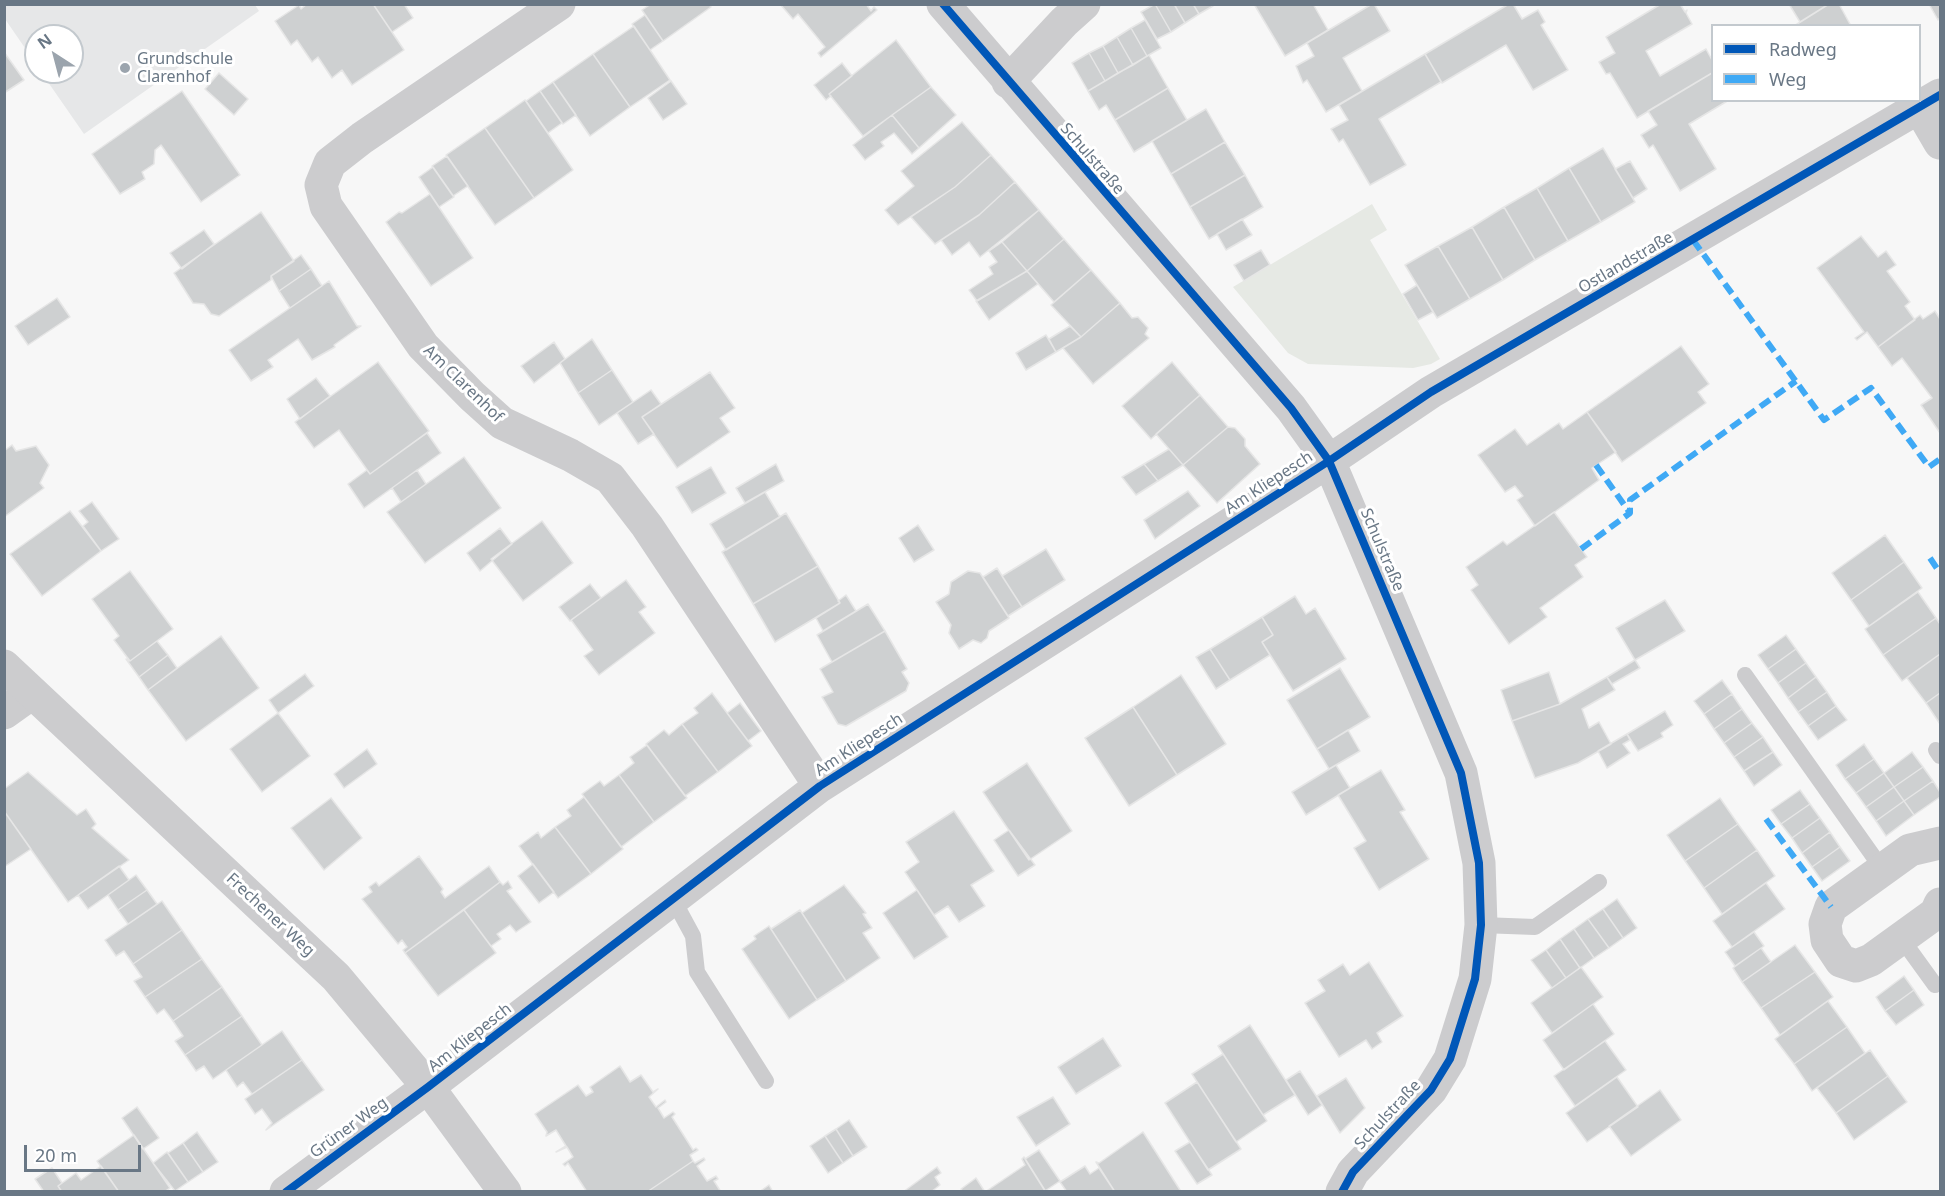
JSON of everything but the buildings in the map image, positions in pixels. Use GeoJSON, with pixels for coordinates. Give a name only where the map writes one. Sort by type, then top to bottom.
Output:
{"type":"FeatureCollection","features":[{"type":"Feature","properties":{"kind":"street","name":"Am Clarenhof"},"geometry":{"type":"LineString","coordinates":[[559,4],[362,138],[330,164],[321,185],[327,206],[423,346],[472,396],[502,423],[570,455],[610,478],[647,526],[820,786]]}},
{"type":"Feature","properties":{"kind":"street","name":"Schulstraße"},"geometry":{"type":"LineString","coordinates":[[944,4],[1008,82],[1291,408],[1329,461],[1461,773],[1479,863],[1481,925],[1475,980],[1450,1059],[1431,1090],[1353,1172],[1341,1191]]}},
{"type":"Feature","properties":{"kind":"street"},"geometry":{"type":"LineString","coordinates":[[1008,82],[1084,4]]}},
{"type":"Feature","properties":{"kind":"street"},"geometry":{"type":"LineString","coordinates":[[1930,101],[1941,143]]}},
{"type":"Feature","properties":{"kind":"street","name":"Ostlandstraße"},"geometry":{"type":"LineString","coordinates":[[1329,461],[1431,392],[1930,101]]}},
{"type":"Feature","properties":{"kind":"street","name":"Am Kliepesch"},"geometry":{"type":"LineString","coordinates":[[428,1087],[820,786],[1329,461]]}},
{"type":"Feature","properties":{"kind":"street","name":"Frechener Weg"},"geometry":{"type":"LineString","coordinates":[[4,666],[336,977],[428,1087],[505,1191]]}},
{"type":"Feature","properties":{"kind":"street"},"geometry":{"type":"LineString","coordinates":[[4,712],[32,693]]}},
{"type":"Feature","properties":{"kind":"street"},"geometry":{"type":"LineString","coordinates":[[1941,843],[1910,850],[1831,908],[1825,924],[1827,940],[1841,961],[1856,966],[1871,960],[1936,913],[1941,904]]}},
{"type":"Feature","properties":{"kind":"street","name":"Grüner Weg"},"geometry":{"type":"LineString","coordinates":[[286,1191],[428,1087]]}},
{"type":"Feature","properties":{"kind":"lane"},"geometry":{"type":"LineString","coordinates":[[1745,675],[1883,870]]}},
{"type":"Feature","properties":{"kind":"lane"},"geometry":{"type":"LineString","coordinates":[[1481,925],[1535,927],[1599,882]]}},
{"type":"Feature","properties":{"kind":"lane"},"geometry":{"type":"LineString","coordinates":[[673,899],[693,936],[697,972],[766,1081]]}},
{"type":"Feature","properties":{"kind":"lane"},"geometry":{"type":"LineString","coordinates":[[1901,938],[1935,985]]}},
{"type":"Feature","properties":{"kind":"shaded area","name":"Grundschule Clarenhof"},"geometry":{"type":"Polygon","coordinates":[[[5,5],[255,5],[259,11],[84,134],[49,84],[84,84],[84,24],[24,24],[24,47],[5,19],[5,5]]]}},
{"type":"Feature","properties":{"kind":"shaded area"},"geometry":{"type":"Polygon","coordinates":[[[1372,204],[1387,230],[1370,240],[1440,359],[1431,364],[1413,368],[1308,364],[1288,353],[1233,287],[1372,204]]]}},
{"type":"Feature","properties":{"kind":"marked path"},"geometry":{"type":"LineString","coordinates":[[1693,240],[1824,420],[1871,388],[1929,467],[1940,459]]}},
{"type":"Feature","properties":{"kind":"marked path"},"geometry":{"type":"LineString","coordinates":[[1581,549],[1630,513],[1630,500],[1796,381]]}},
{"type":"Feature","properties":{"kind":"marked path"},"geometry":{"type":"LineString","coordinates":[[1596,465],[1630,513]]}},
{"type":"Feature","properties":{"kind":"marked path"},"geometry":{"type":"LineString","coordinates":[[1930,558],[1940,573]]}},
{"type":"Feature","properties":{"kind":"marked path"},"geometry":{"type":"LineString","coordinates":[[1766,819],[1831,907]]}},
{"type":"Feature","properties":{"kind":"cycle path"},"geometry":{"type":"LineString","coordinates":[[943,4],[1291,408],[1329,461],[1461,773],[1479,863],[1481,925],[1475,979],[1450,1059],[1431,1090],[1353,1172],[1342,1192]]}},
{"type":"Feature","properties":{"kind":"cycle path"},"geometry":{"type":"LineString","coordinates":[[286,1192],[428,1087],[820,786],[1329,461],[1431,392],[1940,95]]}},
{"type":"Feature","properties":{"kind":"place","name":"Grundschule Clarenhof"},"geometry":{"type":"Point","coordinates":[125,68]}}]}
